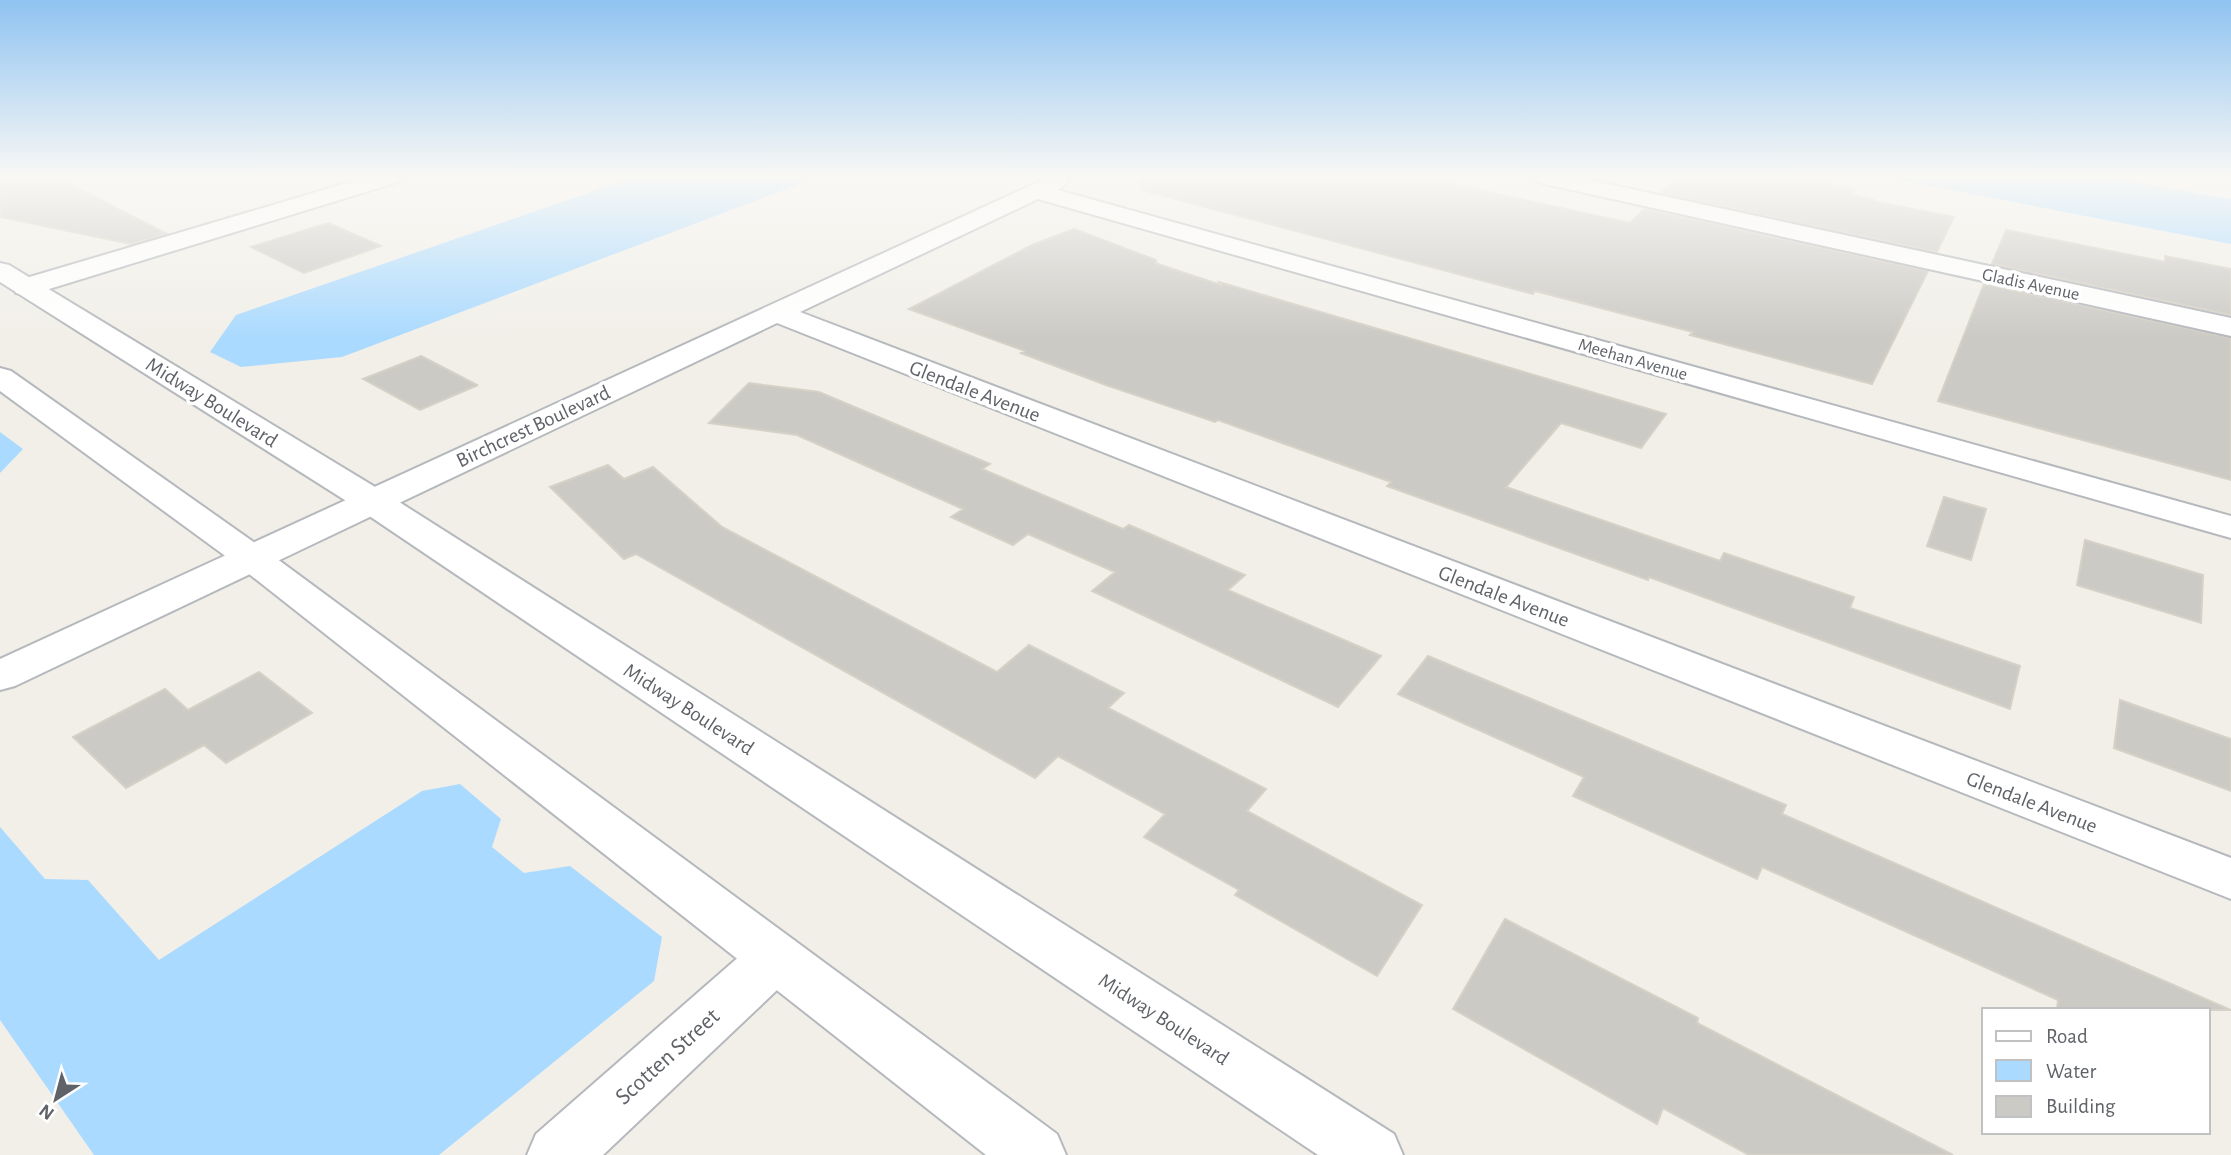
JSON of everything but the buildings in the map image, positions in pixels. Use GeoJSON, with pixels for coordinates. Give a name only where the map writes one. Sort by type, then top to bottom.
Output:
{"type":"FeatureCollection","features":[{"type":"Feature","properties":{"kind":"street"},"geometry":{"type":"LineString","coordinates":[[13,279],[191,231]]}},
{"type":"Feature","properties":{"kind":"street","name":"Birchcrest Boulevard"},"geometry":{"type":"LineString","coordinates":[[0,676],[951,231]]}},
{"type":"Feature","properties":{"kind":"street","name":"Meehan Avenue"},"geometry":{"type":"LineString","coordinates":[[1178,231],[2231,527]]}},
{"type":"Feature","properties":{"kind":"street","name":"Gladis Avenue"},"geometry":{"type":"LineString","coordinates":[[1792,231],[2231,327]]}},
{"type":"Feature","properties":{"kind":"street","name":"Midway Boulevard"},"geometry":{"type":"LineString","coordinates":[[13,279],[372,501],[1372,1155]]}},
{"type":"Feature","properties":{"kind":"street","name":"Glendale Avenue"},"geometry":{"type":"LineString","coordinates":[[776,313],[2231,879]]}},
{"type":"Feature","properties":{"kind":"street"},"geometry":{"type":"LineString","coordinates":[[0,377],[252,558],[1035,1155]]}},
{"type":"Feature","properties":{"kind":"street","name":"Scotten Street"},"geometry":{"type":"LineString","coordinates":[[558,1155],[776,957]]}},
{"type":"Feature","properties":{"kind":"water"},"geometry":{"type":"Polygon","coordinates":[[[479,231],[675,231],[342,357],[241,367],[210,352],[236,315],[479,231]]]}},
{"type":"Feature","properties":{"kind":"water"},"geometry":{"type":"Polygon","coordinates":[[[2163,231],[2231,231],[2231,244],[2163,231]]]}},
{"type":"Feature","properties":{"kind":"water"},"geometry":{"type":"Polygon","coordinates":[[[0,432],[23,449],[0,473],[0,432]]]}},
{"type":"Feature","properties":{"kind":"water"},"geometry":{"type":"Polygon","coordinates":[[[460,784],[501,819],[492,847],[524,873],[570,866],[662,937],[654,981],[439,1155],[94,1155],[0,1020],[0,827],[45,879],[88,880],[159,960],[422,791],[460,784]]]}}]}
